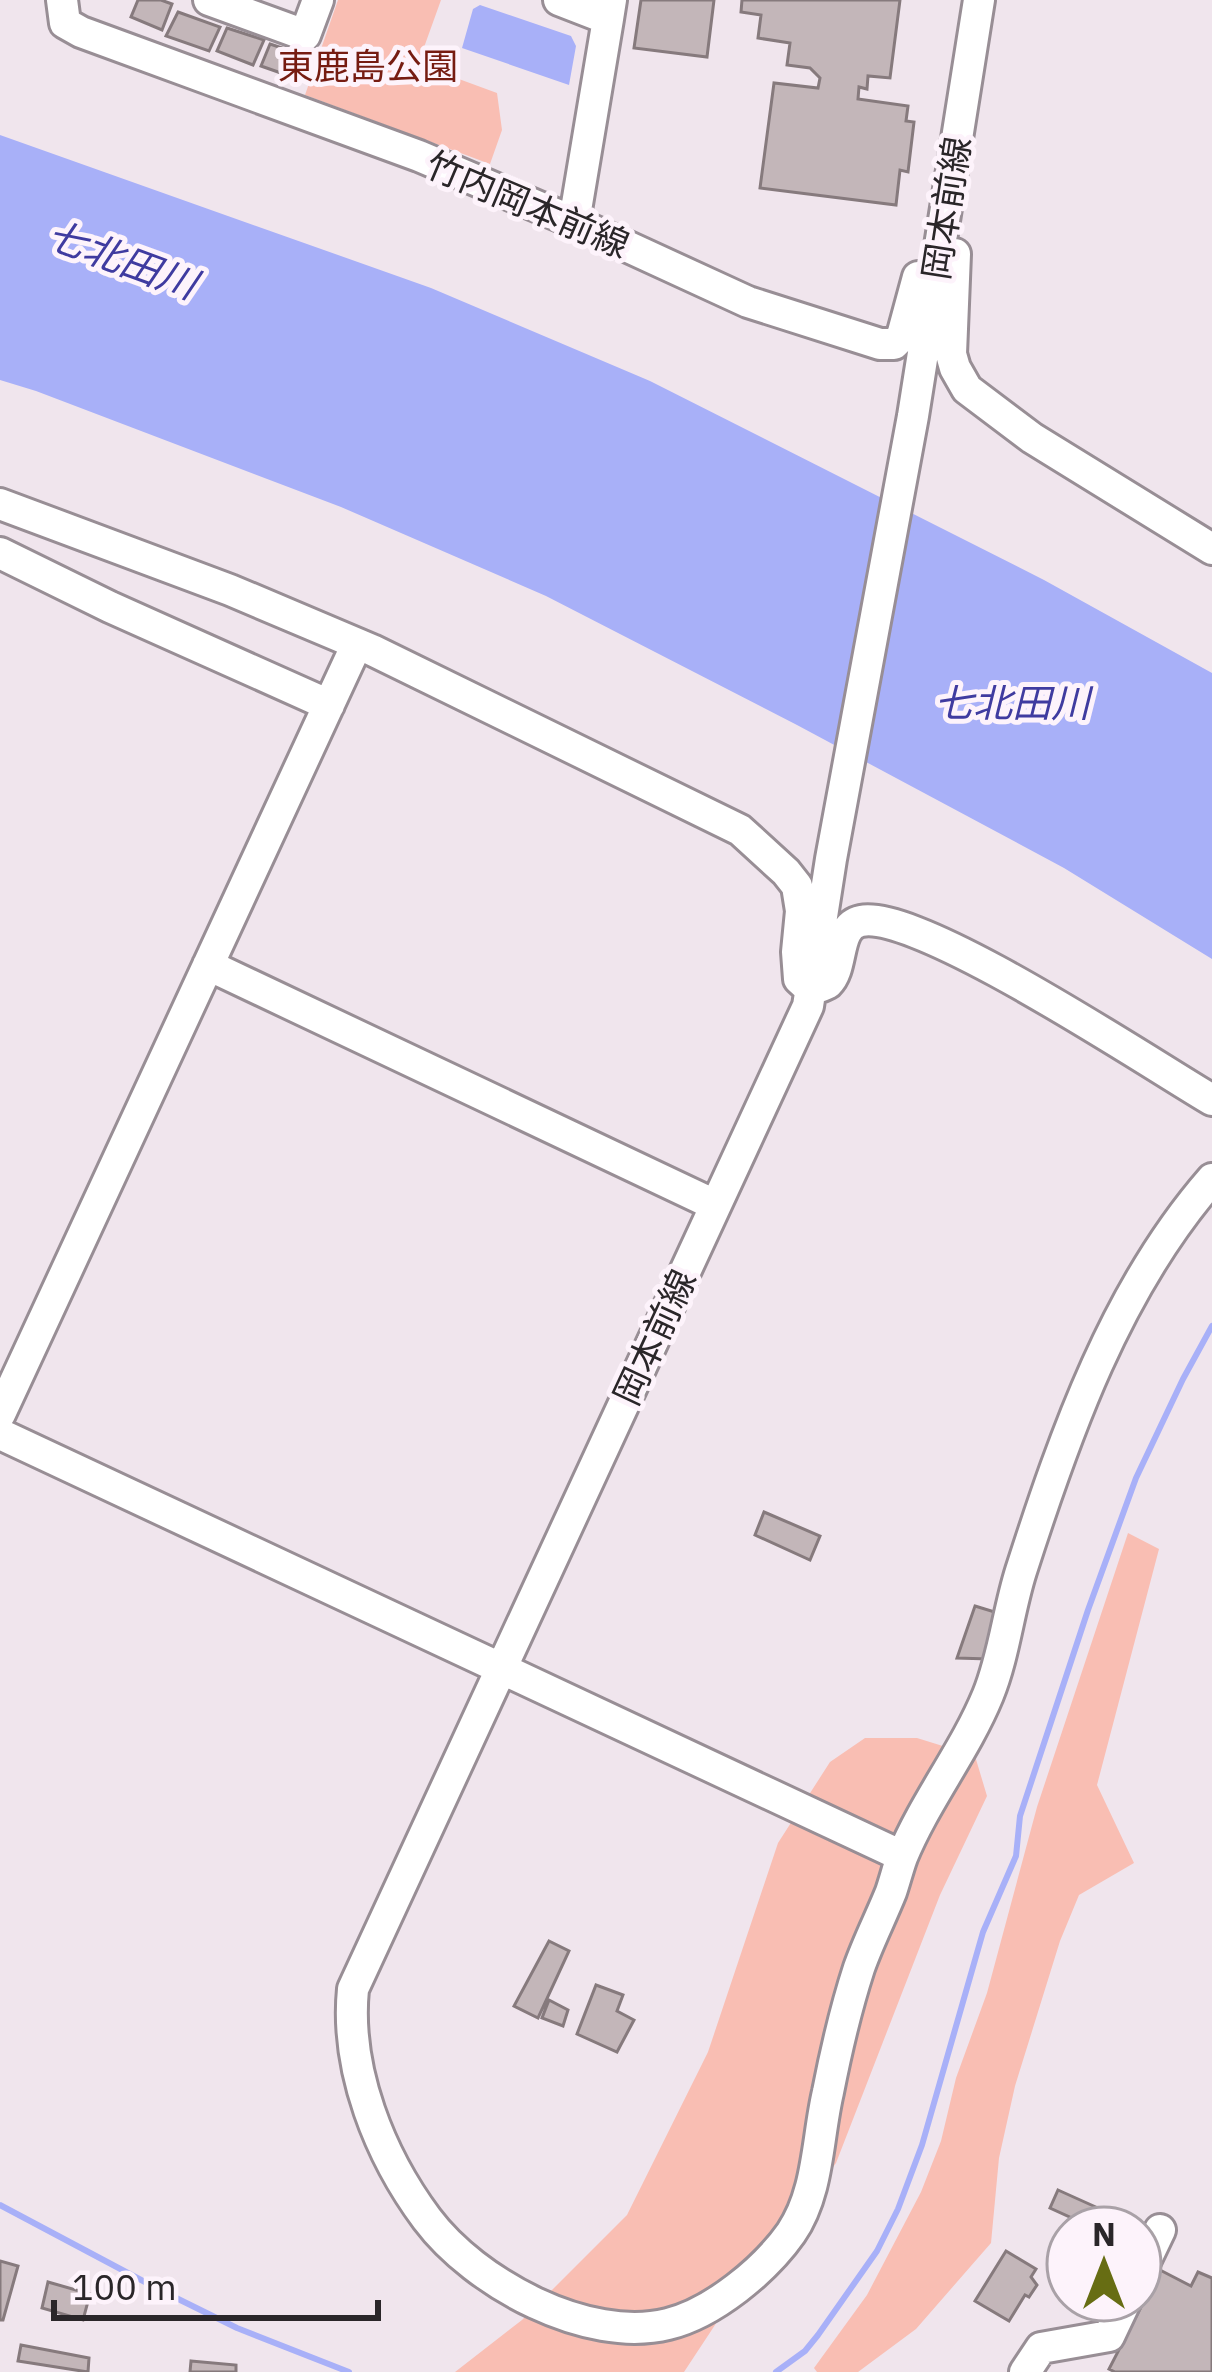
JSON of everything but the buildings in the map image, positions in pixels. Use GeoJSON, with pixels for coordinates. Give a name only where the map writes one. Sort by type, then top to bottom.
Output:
{"type":"FeatureCollection","features":[{"type":"Feature","properties":{"kind":"street","name":"竹内岡本前線"},"geometry":{"type":"LineString","coordinates":[[62,0],[64,23],[80,32],[419,156],[748,302],[880,344],[894,344],[902,337],[924,251],[943,229]]}},
{"type":"Feature","properties":{"kind":"street"},"geometry":{"type":"LineString","coordinates":[[209,0],[305,35],[319,0]]}},
{"type":"Feature","properties":{"kind":"street"},"geometry":{"type":"LineString","coordinates":[[560,0],[609,9],[574,222]]}},
{"type":"Feature","properties":{"kind":"street","name":"岡本前線"},"geometry":{"type":"LineString","coordinates":[[979,0],[914,416],[809,998],[353,1989],[355,2054],[364,2094],[392,2163],[413,2200],[449,2245],[484,2273],[580,2321],[629,2327],[666,2325],[692,2316],[740,2287],[776,2251],[801,2216],[859,1968],[902,1856],[988,1695],[1046,1494],[1104,1350],[1130,1296],[1212,1179]]}},
{"type":"Feature","properties":{"kind":"street"},"geometry":{"type":"LineString","coordinates":[[943,229],[956,254],[951,354],[967,389],[1032,438],[1212,550]]}},
{"type":"Feature","properties":{"kind":"street"},"geometry":{"type":"LineString","coordinates":[[0,504],[230,590],[357,644],[740,830],[797,886],[799,979],[809,998],[836,970],[852,925],[860,921],[897,925],[990,967],[1212,1100]]}},
{"type":"Feature","properties":{"kind":"street"},"geometry":{"type":"LineString","coordinates":[[0,553],[110,608],[329,705]]}},
{"type":"Feature","properties":{"kind":"street"},"geometry":{"type":"LineString","coordinates":[[0,1414],[357,644]]}},
{"type":"Feature","properties":{"kind":"street"},"geometry":{"type":"LineString","coordinates":[[208,965],[715,1205]]}},
{"type":"Feature","properties":{"kind":"street"},"geometry":{"type":"LineString","coordinates":[[0,1434],[902,1856]]}},
{"type":"Feature","properties":{"kind":"street"},"geometry":{"type":"LineString","coordinates":[[1025,2372],[1041,2348],[1109,2336],[1115,2324]]}},
{"type":"Feature","properties":{"kind":"green space","name":"東鹿島公園"},"geometry":{"type":"Polygon","coordinates":[[[338,0],[441,0],[418,64],[497,93],[502,130],[490,164],[305,95],[338,0]]]}},
{"type":"Feature","properties":{"kind":"green space"},"geometry":{"type":"Polygon","coordinates":[[[1128,1533],[1159,1549],[1097,1785],[1134,1863],[1079,1895],[1060,1941],[1015,2086],[999,2158],[991,2243],[916,2329],[858,2372],[817,2372],[814,2368],[867,2295],[921,2192],[941,2141],[1037,1807],[1128,1533]]]}},
{"type":"Feature","properties":{"kind":"green space"},"geometry":{"type":"Polygon","coordinates":[[[865,1738],[917,1738],[975,1756],[987,1796],[940,1895],[836,2163],[766,2261],[740,2287],[684,2372],[455,2372],[522,2320],[627,2215],[708,2052],[778,1843],[830,1762],[865,1738]]]}},
{"type":"Feature","properties":{"kind":"water"},"geometry":{"type":"Polygon","coordinates":[[[480,5],[571,36],[576,46],[569,85],[462,48],[473,9],[480,5]]]}},
{"type":"Feature","properties":{"kind":"water","name":"七北田川"},"geometry":{"type":"Polygon","coordinates":[[[0,135],[431,288],[650,381],[1044,580],[1212,673],[1212,959],[1064,868],[546,596],[341,507],[0,380],[0,135]]]}},
{"type":"Feature","properties":{"kind":"waterway"},"geometry":{"type":"LineString","coordinates":[[776,2372],[818,2335],[877,2251],[898,2209],[922,2145],[983,1932],[1016,1856],[1020,1816],[1088,1610],[1136,1478],[1212,1326]]}},
{"type":"Feature","properties":{"kind":"waterway"},"geometry":{"type":"LineString","coordinates":[[0,2205],[237,2328],[349,2372]]}}]}
